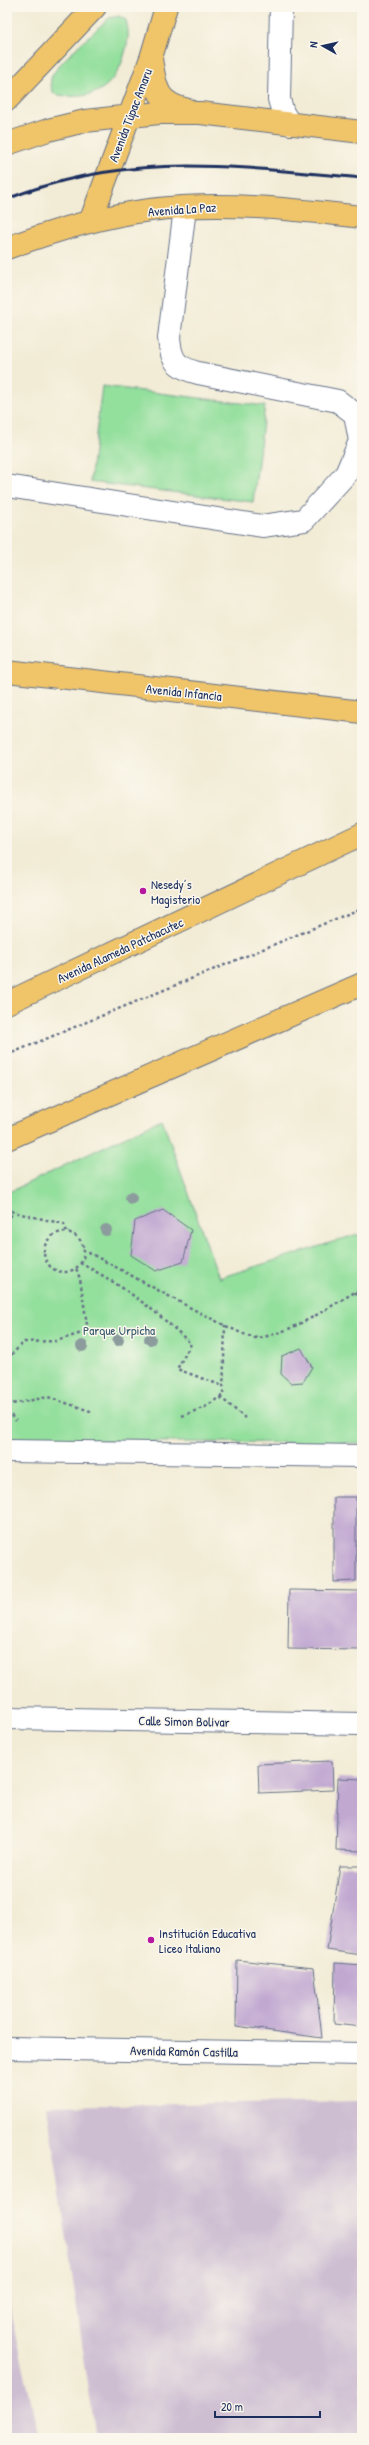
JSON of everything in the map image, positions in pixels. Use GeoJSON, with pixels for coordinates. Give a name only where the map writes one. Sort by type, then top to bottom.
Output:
{"type":"FeatureCollection","features":[{"type":"Feature","properties":{"kind":"main road"},"geometry":{"type":"LineString","coordinates":[[7,100],[95,7]]}},
{"type":"Feature","properties":{"kind":"main road","name":"Avenida Túpac Amaru"},"geometry":{"type":"LineString","coordinates":[[90,222],[151,58],[162,11]]}},
{"type":"Feature","properties":{"kind":"main road"},"geometry":{"type":"LineString","coordinates":[[151,58],[157,86],[164,100],[179,108],[200,113],[362,132]]}},
{"type":"Feature","properties":{"kind":"main road"},"geometry":{"type":"LineString","coordinates":[[7,144],[48,130],[131,114],[200,113]]}},
{"type":"Feature","properties":{"kind":"main road","name":"Avenida La Paz"},"geometry":{"type":"LineString","coordinates":[[7,248],[90,222],[151,210],[278,207],[362,217]]}},
{"type":"Feature","properties":{"kind":"main road","name":"Avenida Infancia"},"geometry":{"type":"LineString","coordinates":[[7,672],[362,712]]}},
{"type":"Feature","properties":{"kind":"main road","name":"Avenida Alameda Patchacutec"},"geometry":{"type":"LineString","coordinates":[[7,1003],[362,834]]}},
{"type":"Feature","properties":{"kind":"main road"},"geometry":{"type":"LineString","coordinates":[[7,1139],[362,984]]}},
{"type":"Feature","properties":{"kind":"street"},"geometry":{"type":"LineString","coordinates":[[281,7],[279,98],[283,113],[290,124]]}},
{"type":"Feature","properties":{"kind":"street"},"geometry":{"type":"LineString","coordinates":[[7,486],[262,526],[304,520],[346,474],[360,441],[355,414],[338,401],[198,373],[184,369],[175,362],[170,353],[169,338],[185,208]]}},
{"type":"Feature","properties":{"kind":"street"},"geometry":{"type":"LineString","coordinates":[[7,1451],[362,1456]]}},
{"type":"Feature","properties":{"kind":"street","name":"Calle Simon Bolivar"},"geometry":{"type":"LineString","coordinates":[[7,1718],[362,1724]]}},
{"type":"Feature","properties":{"kind":"street","name":"Avenida Ramón Castilla"},"geometry":{"type":"LineString","coordinates":[[7,2048],[362,2054]]}},
{"type":"Feature","properties":{"kind":"path"},"geometry":{"type":"LineString","coordinates":[[7,1055],[362,908]]}},
{"type":"Feature","properties":{"kind":"path"},"geometry":{"type":"LineString","coordinates":[[7,1206],[13,1212],[64,1224],[67,1232],[79,1239],[84,1250],[106,1260],[225,1325],[256,1338],[290,1328],[362,1288]]}},
{"type":"Feature","properties":{"kind":"path"},"geometry":{"type":"LineString","coordinates":[[7,1222],[13,1212]]}},
{"type":"Feature","properties":{"kind":"path"},"geometry":{"type":"LineString","coordinates":[[67,1232],[49,1238],[46,1244],[44,1257],[47,1263],[57,1271],[63,1272],[76,1268],[80,1263],[84,1250]]}},
{"type":"Feature","properties":{"kind":"path"},"geometry":{"type":"LineString","coordinates":[[80,1263],[107,1276],[169,1322],[191,1344],[177,1369],[223,1386]]}},
{"type":"Feature","properties":{"kind":"path"},"geometry":{"type":"LineString","coordinates":[[7,1359],[24,1342],[56,1341],[88,1331],[80,1279],[76,1268]]}},
{"type":"Feature","properties":{"kind":"path"},"geometry":{"type":"LineString","coordinates":[[354,1292],[362,1299]]}},
{"type":"Feature","properties":{"kind":"path"},"geometry":{"type":"LineString","coordinates":[[182,1416],[205,1407],[223,1395],[225,1325]]}},
{"type":"Feature","properties":{"kind":"path"},"geometry":{"type":"LineString","coordinates":[[7,1405],[48,1397],[93,1412]]}},
{"type":"Feature","properties":{"kind":"path"},"geometry":{"type":"LineString","coordinates":[[220,1397],[245,1418]]}},
{"type":"Feature","properties":{"kind":"shaded area"},"geometry":{"type":"Polygon","coordinates":[[[362,2101],[362,2438],[96,2438],[47,2106],[362,2101]]]}},
{"type":"Feature","properties":{"kind":"shaded area"},"geometry":{"type":"Polygon","coordinates":[[[7,2292],[39,2438],[7,2438],[7,2292]]]}},
{"type":"Feature","properties":{"kind":"green space"},"geometry":{"type":"Polygon","coordinates":[[[119,16],[126,20],[128,38],[120,68],[114,77],[107,85],[98,91],[89,94],[67,96],[54,94],[51,81],[56,69],[109,18],[119,16]]]}},
{"type":"Feature","properties":{"kind":"green space"},"geometry":{"type":"Polygon","coordinates":[[[102,386],[265,406],[253,502],[90,482],[102,386]]]}},
{"type":"Feature","properties":{"kind":"green space","name":"Parque Urpicha"},"geometry":{"type":"Polygon","coordinates":[[[162,1119],[219,1278],[355,1235],[362,1235],[362,1443],[7,1441],[7,1193],[162,1119]]]}},
{"type":"Feature","properties":{"kind":"building"},"geometry":{"type":"Polygon","coordinates":[[[163,1210],[191,1230],[183,1262],[156,1271],[131,1255],[135,1221],[163,1210]]]}},
{"type":"Feature","properties":{"kind":"building"},"geometry":{"type":"Polygon","coordinates":[[[301,1348],[312,1367],[303,1382],[291,1383],[281,1374],[282,1356],[301,1348]]]}},
{"type":"Feature","properties":{"kind":"building"},"geometry":{"type":"Polygon","coordinates":[[[334,1497],[356,1497],[356,1581],[334,1582],[334,1497]]]}},
{"type":"Feature","properties":{"kind":"building"},"geometry":{"type":"Polygon","coordinates":[[[289,1590],[361,1591],[360,1650],[288,1649],[289,1590]]]}},
{"type":"Feature","properties":{"kind":"building"},"geometry":{"type":"Polygon","coordinates":[[[332,1761],[333,1790],[259,1793],[258,1764],[332,1761]]]}},
{"type":"Feature","properties":{"kind":"building"},"geometry":{"type":"Polygon","coordinates":[[[338,1778],[362,1779],[362,1851],[336,1850],[338,1778]]]}},
{"type":"Feature","properties":{"kind":"building"},"geometry":{"type":"Polygon","coordinates":[[[340,1866],[362,1866],[362,1955],[327,1950],[340,1866]]]}},
{"type":"Feature","properties":{"kind":"building"},"geometry":{"type":"Polygon","coordinates":[[[237,1960],[314,1968],[322,2038],[236,2026],[237,1960]]]}},
{"type":"Feature","properties":{"kind":"building"},"geometry":{"type":"Polygon","coordinates":[[[335,1963],[362,1965],[362,2027],[334,2024],[335,1963]]]}},
{"type":"Feature","properties":{"kind":"railway"},"geometry":{"type":"LineString","coordinates":[[7,199],[52,184],[96,174],[139,168],[183,166],[226,167],[362,178]]}},
{"type":"Feature","properties":{"kind":"place","name":"Nesedy’s Magisterio"},"geometry":{"type":"Point","coordinates":[143,891]}},
{"type":"Feature","properties":{"kind":"place","name":"Institución Educativa Liceo Italiano"},"geometry":{"type":"Point","coordinates":[151,1940]}}]}
